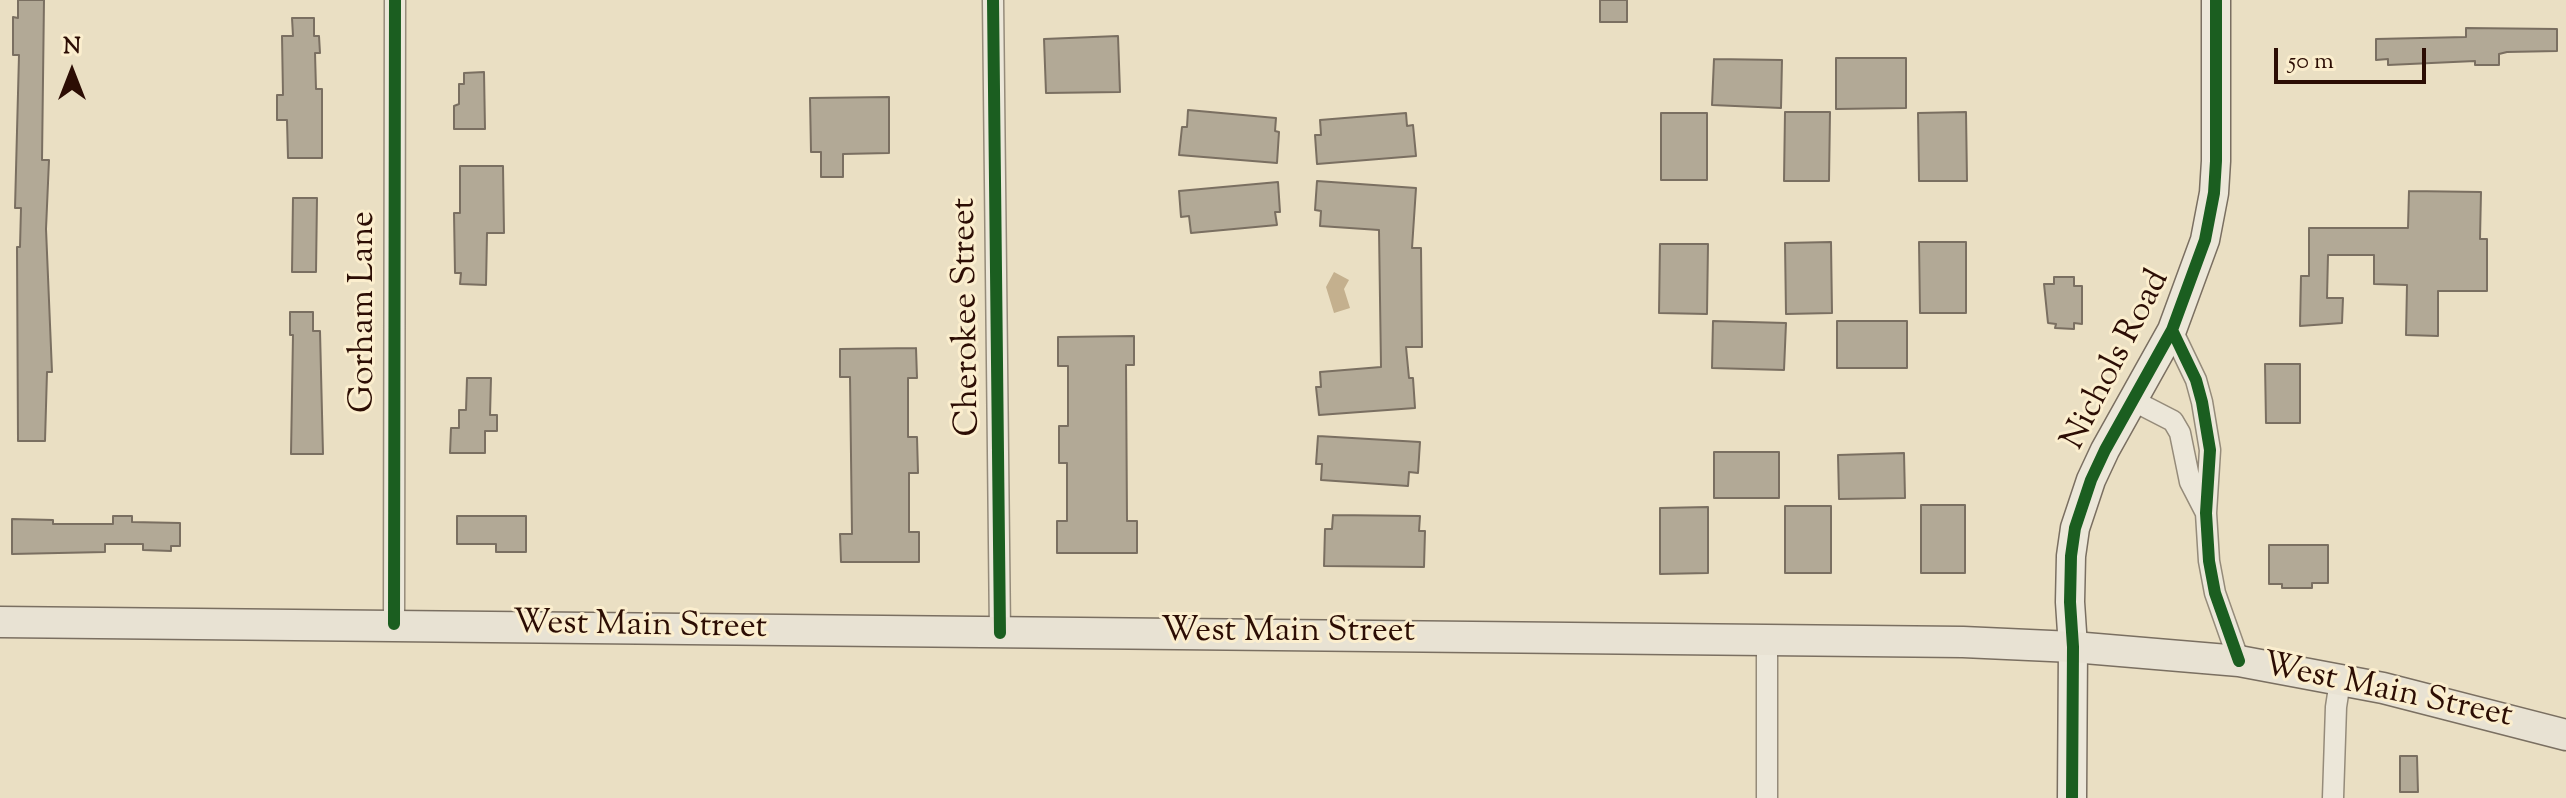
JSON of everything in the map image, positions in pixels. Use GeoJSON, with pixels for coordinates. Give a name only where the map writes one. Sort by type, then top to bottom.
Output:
{"type":"FeatureCollection","features":[{"type":"Feature","properties":{"kind":"main road","name":"West Main Street"},"geometry":{"type":"LineString","coordinates":[[0,622],[1767,638],[2073,647],[2239,661],[2383,688],[2566,735]]}},
{"type":"Feature","properties":{"kind":"street","name":"Gorham Lane"},"geometry":{"type":"LineString","coordinates":[[394,624],[395,0]]}},
{"type":"Feature","properties":{"kind":"street","name":"Cherokee Street"},"geometry":{"type":"LineString","coordinates":[[993,0],[1000,633]]}},
{"type":"Feature","properties":{"kind":"street","name":"Nichols Road"},"geometry":{"type":"LineString","coordinates":[[2072,798],[2073,647],[2070,602],[2075,528],[2105,450],[2172,330],[2205,240],[2214,193],[2216,0]]}},
{"type":"Feature","properties":{"kind":"street"},"geometry":{"type":"LineString","coordinates":[[2172,330],[2196,380],[2202,402],[2210,450],[2206,513],[2209,561],[2215,593],[2239,661]]}},
{"type":"Feature","properties":{"kind":"street"},"geometry":{"type":"LineString","coordinates":[[2134,401],[2173,421],[2180,433],[2190,482],[2206,513]]}},
{"type":"Feature","properties":{"kind":"street"},"geometry":{"type":"LineString","coordinates":[[1767,638],[1767,798]]}},
{"type":"Feature","properties":{"kind":"street"},"geometry":{"type":"LineString","coordinates":[[2333,798],[2336,707],[2340,681]]}},
{"type":"Feature","properties":{"kind":"shaded area"},"geometry":{"type":"Polygon","coordinates":[[[1334,272],[1349,280],[1344,289],[1350,308],[1334,313],[1326,287],[1334,272]]]}},
{"type":"Feature","properties":{"kind":"building"},"geometry":{"type":"Polygon","coordinates":[[[18,0],[44,0],[42,160],[49,160],[46,229],[52,372],[47,372],[45,441],[18,441],[17,247],[20,247],[21,208],[15,208],[19,55],[13,55],[13,17],[18,18],[18,0]]]}},
{"type":"Feature","properties":{"kind":"building"},"geometry":{"type":"Polygon","coordinates":[[[1600,0],[1627,0],[1627,22],[1600,22],[1600,0]]]}},
{"type":"Feature","properties":{"kind":"building"},"geometry":{"type":"Polygon","coordinates":[[[292,18],[314,18],[314,36],[319,36],[320,53],[315,53],[316,89],[322,89],[322,158],[288,158],[287,120],[277,120],[277,95],[283,95],[282,36],[293,36],[292,18]]]}},
{"type":"Feature","properties":{"kind":"building"},"geometry":{"type":"Polygon","coordinates":[[[2466,28],[2557,29],[2557,51],[2507,52],[2499,54],[2499,65],[2475,65],[2475,61],[2388,65],[2388,59],[2376,60],[2376,39],[2466,37],[2466,28]]]}},
{"type":"Feature","properties":{"kind":"building"},"geometry":{"type":"Polygon","coordinates":[[[1118,36],[1120,92],[1046,93],[1044,39],[1118,36]]]}},
{"type":"Feature","properties":{"kind":"building"},"geometry":{"type":"Polygon","coordinates":[[[1836,58],[1906,58],[1906,108],[1836,109],[1836,58]]]}},
{"type":"Feature","properties":{"kind":"building"},"geometry":{"type":"Polygon","coordinates":[[[1714,59],[1782,60],[1781,108],[1712,105],[1714,59]]]}},
{"type":"Feature","properties":{"kind":"building"},"geometry":{"type":"Polygon","coordinates":[[[484,72],[485,129],[454,129],[454,106],[459,104],[459,84],[464,84],[464,73],[484,72]]]}},
{"type":"Feature","properties":{"kind":"building"},"geometry":{"type":"Polygon","coordinates":[[[889,97],[889,153],[843,154],[843,177],[821,177],[821,152],[811,152],[810,98],[889,97]]]}},
{"type":"Feature","properties":{"kind":"building"},"geometry":{"type":"Polygon","coordinates":[[[1188,110],[1276,118],[1275,131],[1279,132],[1277,163],[1179,155],[1182,127],[1187,127],[1188,110]]]}},
{"type":"Feature","properties":{"kind":"building"},"geometry":{"type":"Polygon","coordinates":[[[1785,112],[1830,112],[1829,181],[1784,181],[1785,112]]]}},
{"type":"Feature","properties":{"kind":"building"},"geometry":{"type":"Polygon","coordinates":[[[1966,112],[1967,181],[1919,181],[1918,113],[1966,112]]]}},
{"type":"Feature","properties":{"kind":"building"},"geometry":{"type":"Polygon","coordinates":[[[1406,113],[1407,126],[1413,125],[1416,156],[1317,164],[1315,135],[1321,135],[1320,120],[1406,113]]]}},
{"type":"Feature","properties":{"kind":"building"},"geometry":{"type":"Polygon","coordinates":[[[1661,113],[1707,113],[1707,180],[1661,180],[1661,113]]]}},
{"type":"Feature","properties":{"kind":"building"},"geometry":{"type":"Polygon","coordinates":[[[460,166],[503,166],[504,233],[487,233],[486,285],[460,284],[461,273],[455,273],[454,213],[460,213],[460,166]]]}},
{"type":"Feature","properties":{"kind":"building"},"geometry":{"type":"Polygon","coordinates":[[[1317,181],[1416,188],[1412,248],[1421,248],[1422,347],[1406,347],[1409,378],[1413,378],[1415,408],[1319,415],[1316,387],[1321,387],[1320,372],[1381,367],[1379,230],[1320,226],[1321,211],[1315,210],[1317,181]]]}},
{"type":"Feature","properties":{"kind":"building"},"geometry":{"type":"Polygon","coordinates":[[[1278,182],[1280,212],[1275,212],[1277,225],[1191,233],[1189,216],[1181,217],[1179,191],[1278,182]]]}},
{"type":"Feature","properties":{"kind":"building"},"geometry":{"type":"Polygon","coordinates":[[[2409,191],[2481,192],[2480,239],[2487,239],[2487,291],[2438,291],[2438,336],[2406,335],[2407,285],[2374,284],[2374,255],[2328,255],[2327,298],[2343,298],[2342,323],[2300,326],[2301,276],[2309,276],[2309,228],[2408,228],[2409,191]]]}},
{"type":"Feature","properties":{"kind":"building"},"geometry":{"type":"Polygon","coordinates":[[[293,198],[317,198],[316,272],[292,272],[293,198]]]}},
{"type":"Feature","properties":{"kind":"building"},"geometry":{"type":"Polygon","coordinates":[[[1831,242],[1832,313],[1786,314],[1785,243],[1831,242]]]}},
{"type":"Feature","properties":{"kind":"building"},"geometry":{"type":"Polygon","coordinates":[[[1919,242],[1966,242],[1966,313],[1920,313],[1919,242]]]}},
{"type":"Feature","properties":{"kind":"building"},"geometry":{"type":"Polygon","coordinates":[[[1660,244],[1708,244],[1707,314],[1659,313],[1660,244]]]}},
{"type":"Feature","properties":{"kind":"building"},"geometry":{"type":"Polygon","coordinates":[[[2054,277],[2074,277],[2074,286],[2082,286],[2082,324],[2074,323],[2074,329],[2055,328],[2056,324],[2048,323],[2044,284],[2054,284],[2054,277]]]}},
{"type":"Feature","properties":{"kind":"building"},"geometry":{"type":"Polygon","coordinates":[[[290,312],[313,312],[313,331],[320,331],[323,454],[291,454],[293,335],[290,335],[290,312]]]}},
{"type":"Feature","properties":{"kind":"building"},"geometry":{"type":"Polygon","coordinates":[[[1713,321],[1786,323],[1784,370],[1712,368],[1713,321]]]}},
{"type":"Feature","properties":{"kind":"building"},"geometry":{"type":"Polygon","coordinates":[[[1837,321],[1907,321],[1907,368],[1837,368],[1837,321]]]}},
{"type":"Feature","properties":{"kind":"building"},"geometry":{"type":"Polygon","coordinates":[[[1134,336],[1134,365],[1126,365],[1127,521],[1137,521],[1137,553],[1057,553],[1057,521],[1067,521],[1067,463],[1059,463],[1059,426],[1068,426],[1068,366],[1058,366],[1058,337],[1134,336]]]}},
{"type":"Feature","properties":{"kind":"building"},"geometry":{"type":"Polygon","coordinates":[[[916,348],[917,378],[908,378],[908,437],[917,437],[918,473],[909,473],[909,532],[919,532],[919,562],[841,562],[840,534],[852,534],[850,377],[840,377],[840,349],[916,348]]]}},
{"type":"Feature","properties":{"kind":"building"},"geometry":{"type":"Polygon","coordinates":[[[2265,364],[2300,364],[2300,423],[2266,423],[2265,364]]]}},
{"type":"Feature","properties":{"kind":"building"},"geometry":{"type":"Polygon","coordinates":[[[467,378],[491,378],[490,415],[497,415],[497,431],[485,431],[485,453],[450,453],[451,428],[459,428],[459,410],[466,410],[467,378]]]}},
{"type":"Feature","properties":{"kind":"building"},"geometry":{"type":"Polygon","coordinates":[[[1318,436],[1420,442],[1418,473],[1409,472],[1408,486],[1321,480],[1322,464],[1316,464],[1318,436]]]}},
{"type":"Feature","properties":{"kind":"building"},"geometry":{"type":"Polygon","coordinates":[[[1714,452],[1779,452],[1779,498],[1714,498],[1714,452]]]}},
{"type":"Feature","properties":{"kind":"building"},"geometry":{"type":"Polygon","coordinates":[[[1904,453],[1905,498],[1839,499],[1838,455],[1904,453]]]}},
{"type":"Feature","properties":{"kind":"building"},"geometry":{"type":"Polygon","coordinates":[[[1921,505],[1965,505],[1965,573],[1921,573],[1921,505]]]}},
{"type":"Feature","properties":{"kind":"building"},"geometry":{"type":"Polygon","coordinates":[[[1785,506],[1831,506],[1831,573],[1785,573],[1785,506]]]}},
{"type":"Feature","properties":{"kind":"building"},"geometry":{"type":"Polygon","coordinates":[[[1708,507],[1708,573],[1660,574],[1660,508],[1708,507]]]}},
{"type":"Feature","properties":{"kind":"building"},"geometry":{"type":"Polygon","coordinates":[[[1333,515],[1420,516],[1419,531],[1425,531],[1424,567],[1324,566],[1325,529],[1332,529],[1333,515]]]}},
{"type":"Feature","properties":{"kind":"building"},"geometry":{"type":"Polygon","coordinates":[[[113,516],[132,516],[132,522],[180,523],[180,546],[171,546],[171,551],[143,550],[143,544],[105,544],[105,552],[12,554],[12,519],[53,520],[53,524],[113,524],[113,516]]]}},
{"type":"Feature","properties":{"kind":"building"},"geometry":{"type":"Polygon","coordinates":[[[457,516],[526,516],[526,552],[496,552],[496,544],[457,544],[457,516]]]}},
{"type":"Feature","properties":{"kind":"building"},"geometry":{"type":"Polygon","coordinates":[[[2269,545],[2328,545],[2328,583],[2312,583],[2312,588],[2282,588],[2282,584],[2269,584],[2269,545]]]}},
{"type":"Feature","properties":{"kind":"building"},"geometry":{"type":"Polygon","coordinates":[[[2400,756],[2417,756],[2418,792],[2400,792],[2400,756]]]}},
{"type":"Feature","properties":{"kind":"cycle path"},"geometry":{"type":"LineString","coordinates":[[394,624],[395,0]]}},
{"type":"Feature","properties":{"kind":"cycle path"},"geometry":{"type":"LineString","coordinates":[[993,0],[1000,633]]}},
{"type":"Feature","properties":{"kind":"cycle path"},"geometry":{"type":"LineString","coordinates":[[2072,798],[2073,647],[2070,602],[2075,528],[2105,450],[2172,330],[2205,240],[2214,193],[2216,161],[2216,0]]}},
{"type":"Feature","properties":{"kind":"cycle path"},"geometry":{"type":"LineString","coordinates":[[2172,330],[2196,380],[2202,402],[2210,450],[2206,513],[2209,561],[2215,593],[2239,661]]}}]}
